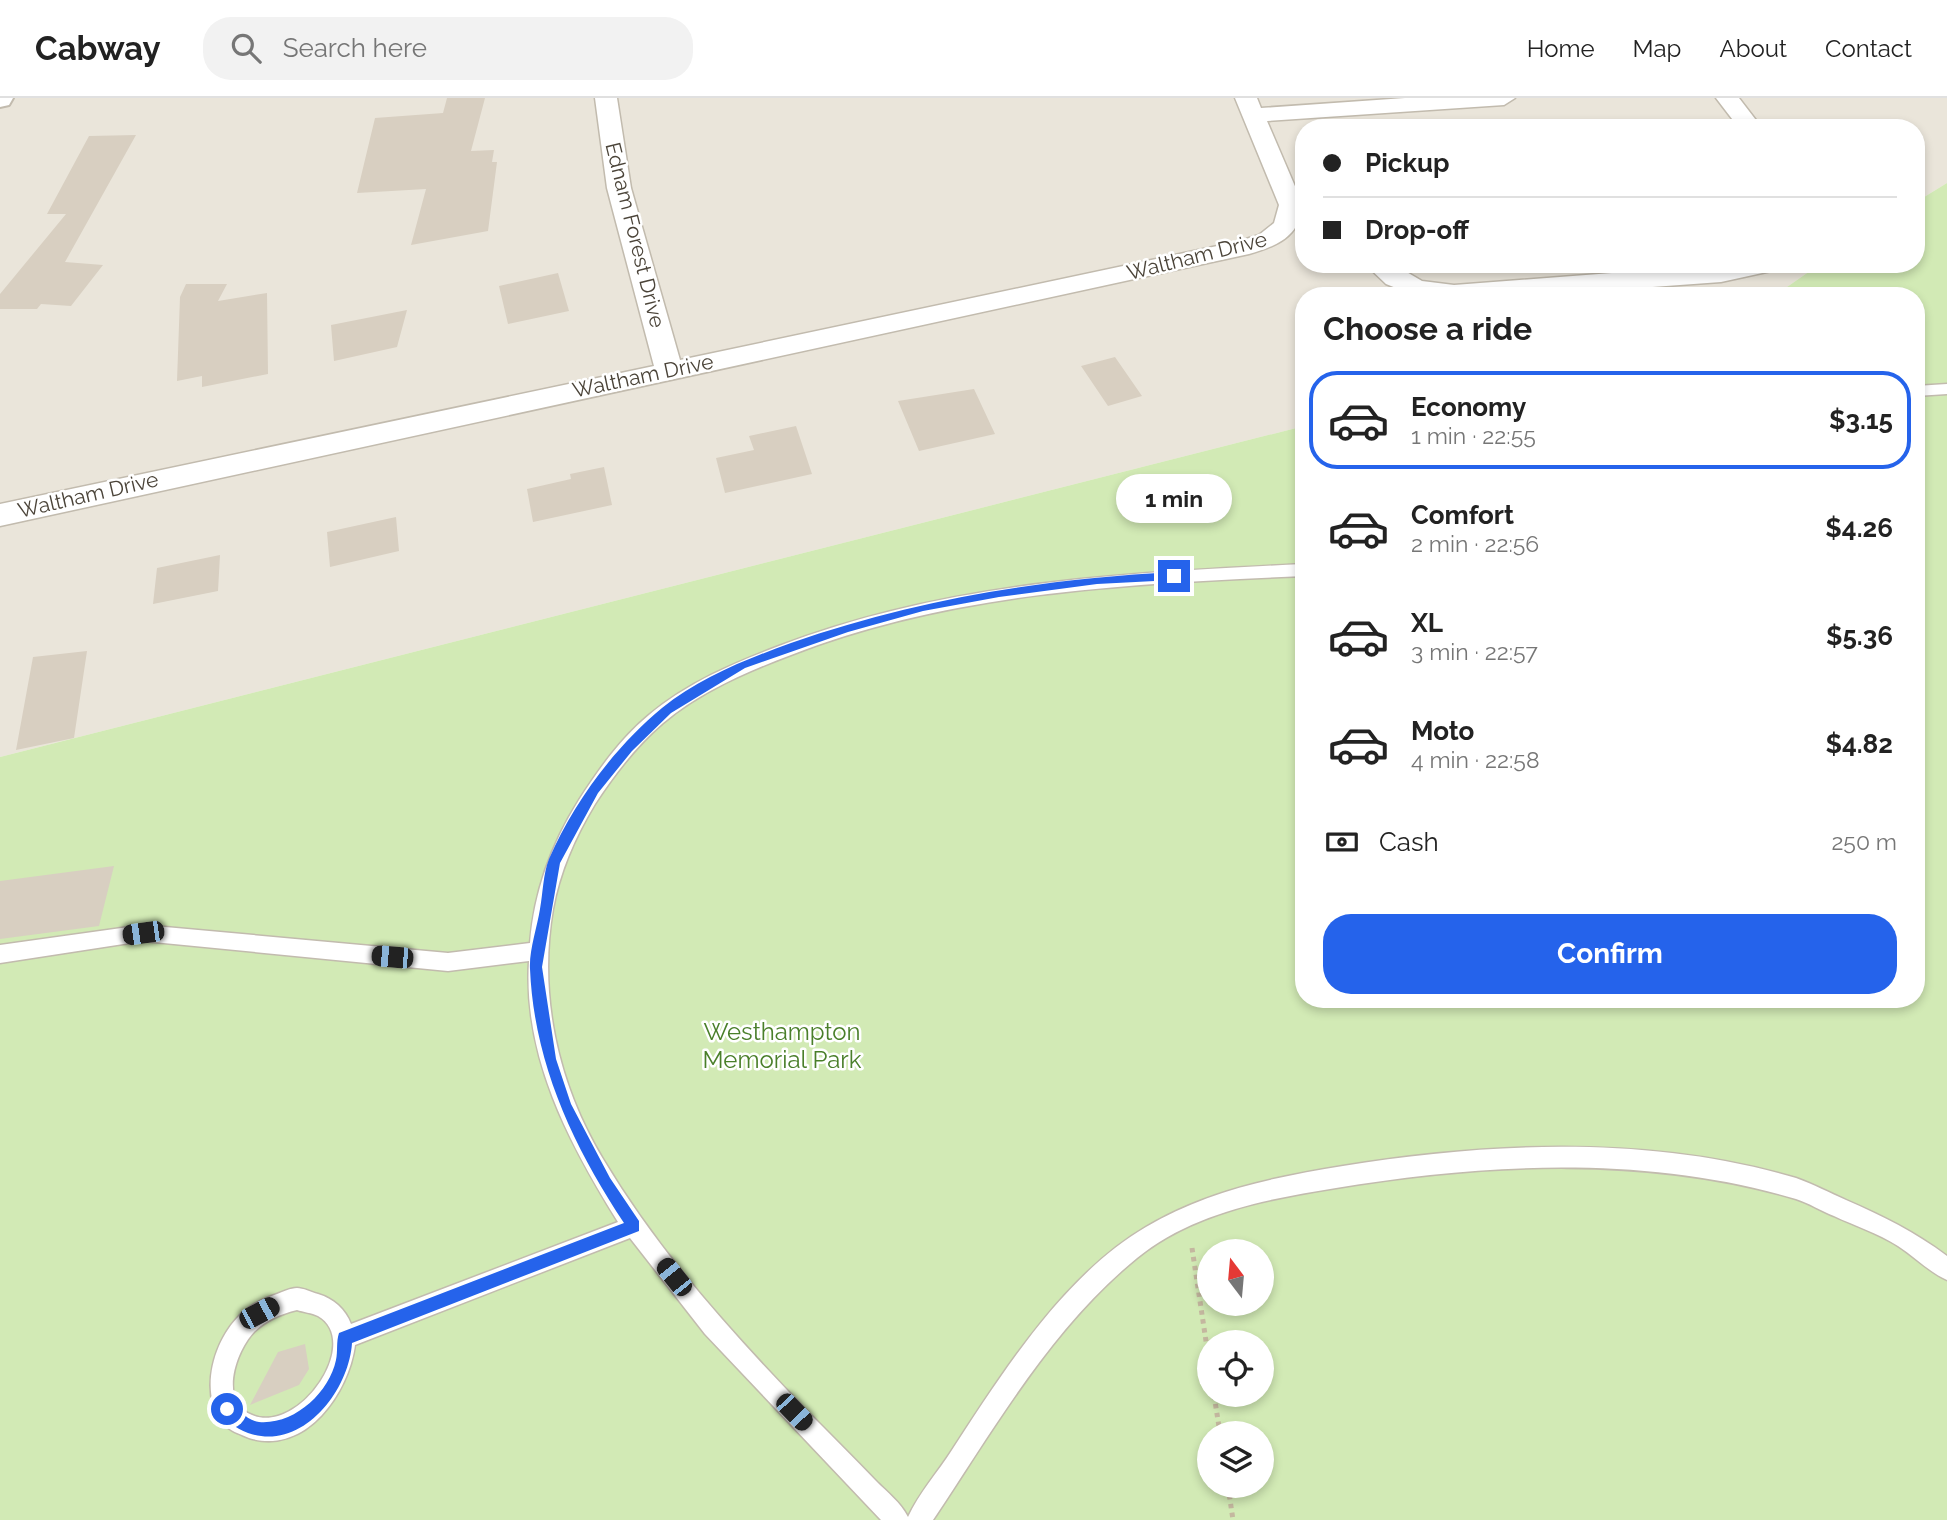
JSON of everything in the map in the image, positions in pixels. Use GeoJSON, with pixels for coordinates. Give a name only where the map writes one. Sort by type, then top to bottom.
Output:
{"type":"FeatureCollection","features":[{"type":"Feature","properties":{"kind":"street","name":"Ednam Forest Drive"},"geometry":{"type":"LineString","coordinates":[[606,98],[619,188],[669,371]]}},
{"type":"Feature","properties":{"kind":"street"},"geometry":{"type":"LineString","coordinates":[[1295,204],[1250,107],[1504,98]]}},
{"type":"Feature","properties":{"kind":"street"},"geometry":{"type":"LineString","coordinates":[[1727,98],[1744,119]]}},
{"type":"Feature","properties":{"kind":"street","name":"Waltham Drive"},"geometry":{"type":"LineString","coordinates":[[0,515],[1240,249],[1275,239],[1283,232],[1295,211]]}},
{"type":"Feature","properties":{"kind":"street"},"geometry":{"type":"LineString","coordinates":[[1387,273],[1412,287]]}},
{"type":"Feature","properties":{"kind":"street"},"geometry":{"type":"LineString","coordinates":[[1538,287],[1726,273]]}},
{"type":"Feature","properties":{"kind":"lane"},"geometry":{"type":"LineString","coordinates":[[1925,390],[1947,389]]}},
{"type":"Feature","properties":{"kind":"lane"},"geometry":{"type":"LineString","coordinates":[[898,1520],[741,1358],[634,1226],[606,1183],[566,1107],[550,1059],[536,967],[554,862],[594,790],[628,747],[667,710],[742,665],[846,628],[923,607],[999,593],[1097,580],[1295,570]]}},
{"type":"Feature","properties":{"kind":"lane"},"geometry":{"type":"LineString","coordinates":[[0,954],[143,933],[448,962],[538,951]]}},
{"type":"Feature","properties":{"kind":"lane"},"geometry":{"type":"LineString","coordinates":[[919,1520],[1037,1347],[1080,1295],[1131,1249],[1174,1222],[1279,1188],[1373,1170],[1478,1158],[1543,1157],[1633,1162],[1722,1173],[1796,1189],[1899,1234],[1947,1269]]}},
{"type":"Feature","properties":{"kind":"lane"},"geometry":{"type":"LineString","coordinates":[[345,1338],[634,1226]]}},
{"type":"Feature","properties":{"kind":"lane"},"geometry":{"type":"LineString","coordinates":[[315,1300],[329,1308],[340,1321],[345,1338],[343,1360],[335,1382],[320,1403],[301,1418],[279,1427],[259,1429],[240,1422],[227,1409],[221,1391],[222,1369],[230,1346],[259,1313],[288,1301],[315,1300]]}},
{"type":"Feature","properties":{"kind":"path"},"geometry":{"type":"LineString","coordinates":[[1187,1217],[1204,1330]]}},
{"type":"Feature","properties":{"kind":"path"},"geometry":{"type":"LineString","coordinates":[[1230,1498],[1233,1520]]}},
{"type":"Feature","properties":{"kind":"shaded area"},"geometry":{"type":"Polygon","coordinates":[[[0,98],[1947,98],[1947,183],[1925,196],[1925,119],[1295,119],[1295,273],[1807,273],[1787,287],[1295,287],[1295,428],[0,757],[0,98]]]}},
{"type":"Feature","properties":{"kind":"green space","name":"Westhampton Memorial Park"},"geometry":{"type":"Polygon","coordinates":[[[1947,183],[1947,1520],[0,1520],[0,757],[1295,428],[1295,1008],[1925,1008],[1925,287],[1787,287],[1807,273],[1925,273],[1925,196],[1947,183]]]}},
{"type":"Feature","properties":{"kind":"building"},"geometry":{"type":"Polygon","coordinates":[[[447,98],[485,98],[471,151],[494,150],[492,162],[497,162],[488,231],[411,245],[426,189],[357,193],[375,118],[443,113],[447,98]]]}},
{"type":"Feature","properties":{"kind":"building"},"geometry":{"type":"Polygon","coordinates":[[[136,135],[65,262],[103,265],[71,306],[41,304],[37,309],[0,309],[0,294],[66,214],[47,214],[89,136],[136,135]]]}},
{"type":"Feature","properties":{"kind":"building"},"geometry":{"type":"Polygon","coordinates":[[[558,273],[569,311],[508,324],[499,286],[558,273]]]}},
{"type":"Feature","properties":{"kind":"building"},"geometry":{"type":"Polygon","coordinates":[[[186,284],[227,284],[218,301],[267,293],[268,374],[202,387],[202,376],[177,381],[180,297],[186,284]]]}},
{"type":"Feature","properties":{"kind":"building"},"geometry":{"type":"Polygon","coordinates":[[[407,310],[397,347],[334,361],[331,325],[407,310]]]}},
{"type":"Feature","properties":{"kind":"building"},"geometry":{"type":"Polygon","coordinates":[[[1115,357],[1142,396],[1108,406],[1081,366],[1115,357]]]}},
{"type":"Feature","properties":{"kind":"building"},"geometry":{"type":"Polygon","coordinates":[[[974,389],[995,434],[919,451],[898,401],[974,389]]]}},
{"type":"Feature","properties":{"kind":"building"},"geometry":{"type":"Polygon","coordinates":[[[796,426],[812,474],[725,493],[716,458],[754,450],[749,436],[796,426]]]}},
{"type":"Feature","properties":{"kind":"building"},"geometry":{"type":"Polygon","coordinates":[[[604,467],[612,505],[533,522],[527,489],[571,479],[570,474],[604,467]]]}},
{"type":"Feature","properties":{"kind":"building"},"geometry":{"type":"Polygon","coordinates":[[[396,517],[399,551],[330,567],[327,532],[396,517]]]}},
{"type":"Feature","properties":{"kind":"building"},"geometry":{"type":"Polygon","coordinates":[[[220,555],[218,591],[153,604],[157,568],[220,555]]]}},
{"type":"Feature","properties":{"kind":"building"},"geometry":{"type":"Polygon","coordinates":[[[87,651],[74,738],[16,750],[33,657],[87,651]]]}},
{"type":"Feature","properties":{"kind":"building"},"geometry":{"type":"Polygon","coordinates":[[[114,866],[99,926],[0,939],[0,881],[114,866]]]}},
{"type":"Feature","properties":{"kind":"building"},"geometry":{"type":"Polygon","coordinates":[[[305,1344],[309,1369],[299,1385],[250,1405],[278,1352],[305,1344]]]}},
{"type":"Feature","properties":{"kind":"route"},"geometry":{"type":"LineString","coordinates":[[227,1409],[240,1422],[259,1429],[279,1427],[301,1418],[320,1403],[335,1382],[343,1360],[345,1338],[634,1226],[606,1183],[566,1107],[550,1059],[536,967],[538,941],[554,862],[594,790],[628,747],[667,710],[742,665],[846,628],[923,607],[999,593],[1097,580],[1174,576]]}}]}
